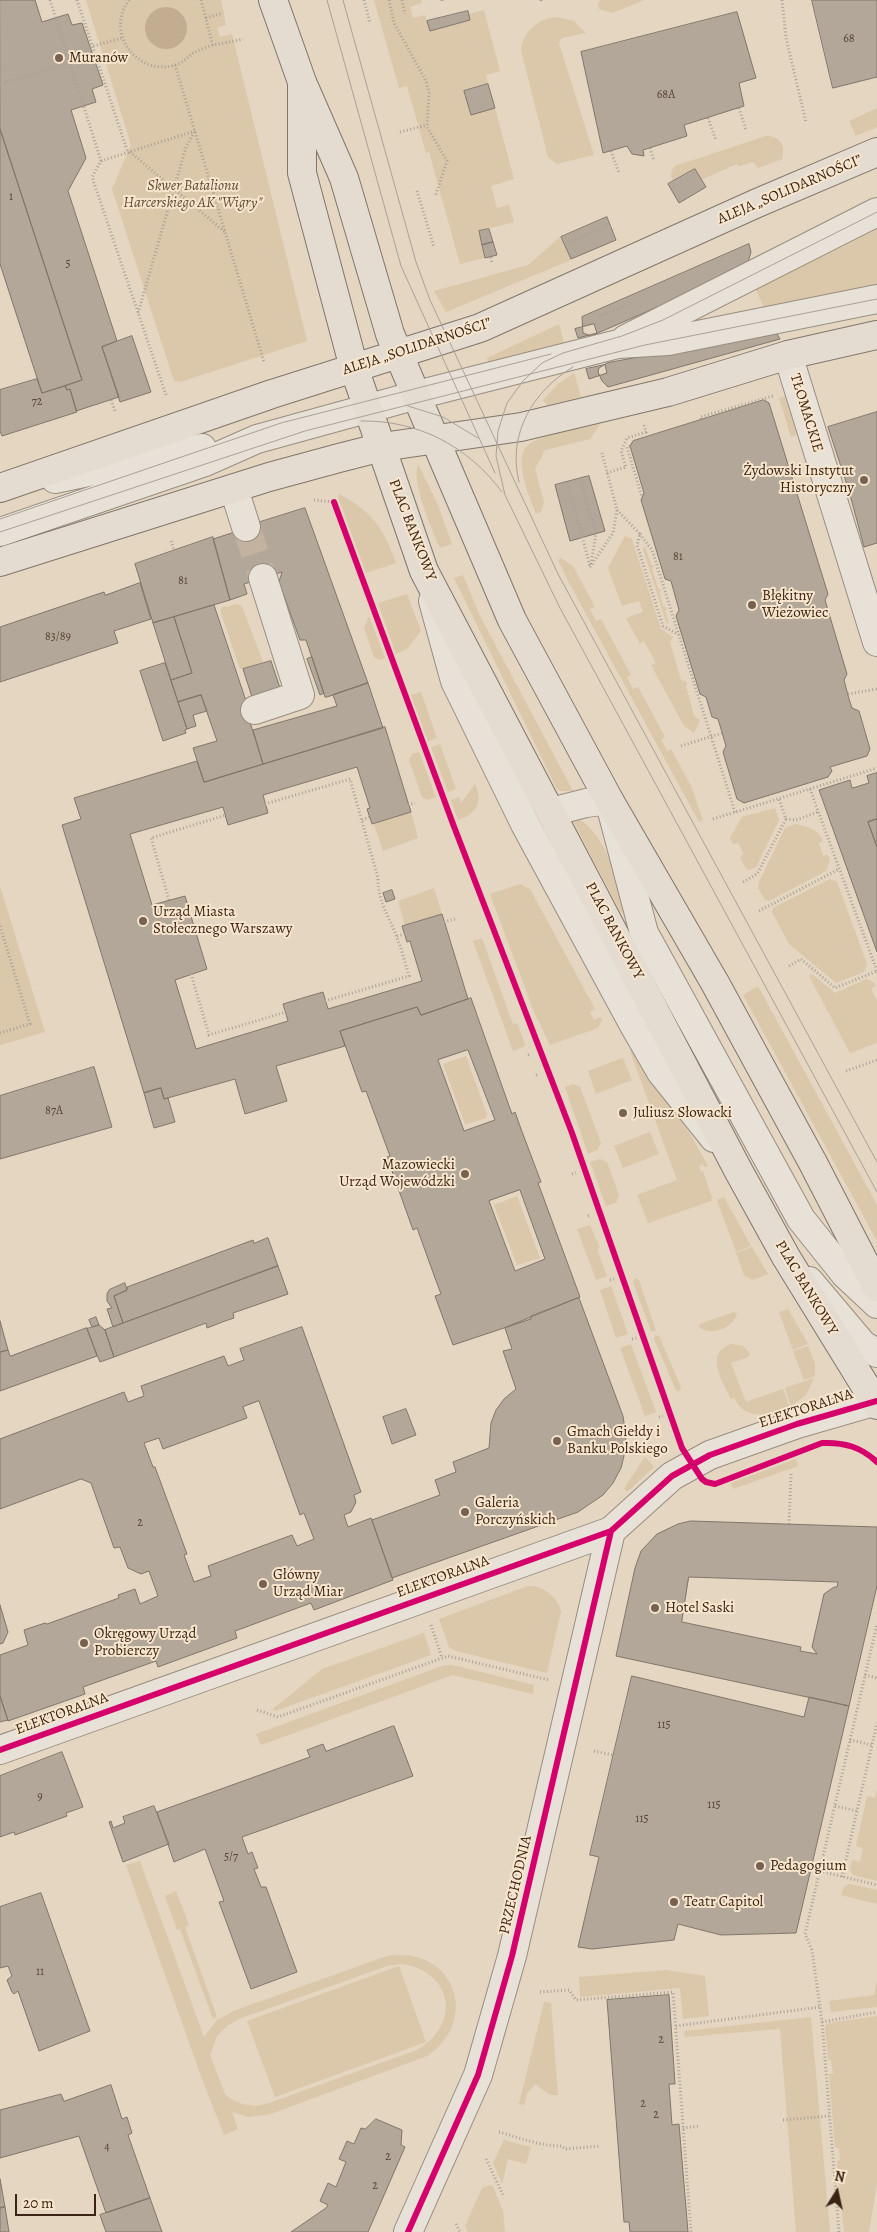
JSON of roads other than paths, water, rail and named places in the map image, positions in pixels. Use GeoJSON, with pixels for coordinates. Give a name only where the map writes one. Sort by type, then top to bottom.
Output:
{"type":"FeatureCollection","features":[{"type":"Feature","properties":{"kind":"main road"},"geometry":{"type":"LineString","coordinates":[[274,0],[302,82],[344,178],[382,310],[492,577],[512,620],[609,800],[716,983],[814,1162],[877,1287]]}},
{"type":"Feature","properties":{"kind":"main road","name":"PLAC BANKOWY"},"geometry":{"type":"LineString","coordinates":[[302,82],[302,173],[354,368],[424,571],[738,1170],[786,1257],[876,1402]]}},
{"type":"Feature","properties":{"kind":"main road","name":"ALEJA „SOLIDARNOŚCI”"},"geometry":{"type":"LineString","coordinates":[[0,489],[272,394],[480,328],[755,204],[877,152]]}},
{"type":"Feature","properties":{"kind":"main road"},"geometry":{"type":"LineString","coordinates":[[0,562],[339,458],[382,448],[521,427],[649,397],[788,355],[877,335]]}},
{"type":"Feature","properties":{"kind":"street"},"geometry":{"type":"LineString","coordinates":[[618,344],[877,212]]}},
{"type":"Feature","properties":{"kind":"street"},"geometry":{"type":"LineString","coordinates":[[0,532],[205,462],[252,441],[417,395],[618,344],[668,341],[877,299]]}},
{"type":"Feature","properties":{"kind":"street","name":"TŁOMACKIE"},"geometry":{"type":"LineString","coordinates":[[788,355],[877,642]]}},
{"type":"Feature","properties":{"kind":"street"},"geometry":{"type":"LineString","coordinates":[[0,489],[208,446],[252,441]]}},
{"type":"Feature","properties":{"kind":"street"},"geometry":{"type":"LineString","coordinates":[[234,489],[246,527]]}},
{"type":"Feature","properties":{"kind":"street"},"geometry":{"type":"LineString","coordinates":[[424,571],[455,681],[525,824],[661,1072],[738,1170]]}},
{"type":"Feature","properties":{"kind":"street"},"geometry":{"type":"LineString","coordinates":[[255,710],[300,696],[263,578]]}},
{"type":"Feature","properties":{"kind":"street"},"geometry":{"type":"LineString","coordinates":[[550,812],[586,802],[609,800],[644,933],[801,1219],[844,1274],[877,1304]]}},
{"type":"Feature","properties":{"kind":"street"},"geometry":{"type":"LineString","coordinates":[[786,1257],[823,1296],[863,1345],[877,1353]]}},
{"type":"Feature","properties":{"kind":"street","name":"ELEKTORALNA"},"geometry":{"type":"LineString","coordinates":[[0,1750],[422,1612],[611,1531],[672,1476],[710,1455],[797,1424],[876,1402]]}},
{"type":"Feature","properties":{"kind":"street","name":"PRZECHODNIA"},"geometry":{"type":"LineString","coordinates":[[408,2232],[478,2076],[512,1956],[611,1531]]}},
{"type":"Feature","properties":{"kind":"tunnel"},"geometry":{"type":"LineString","coordinates":[[246,527],[263,578]]}},
{"type":"Feature","properties":{"kind":"tram line"},"geometry":{"type":"LineString","coordinates":[[327,0],[401,266],[495,473]]}},
{"type":"Feature","properties":{"kind":"tram line"},"geometry":{"type":"LineString","coordinates":[[343,0],[416,262],[430,300],[558,574],[877,1162]]}},
{"type":"Feature","properties":{"kind":"tram line"},"geometry":{"type":"LineString","coordinates":[[877,212],[663,320],[622,336],[563,353],[542,363],[523,381],[507,403],[498,431],[496,456],[505,495],[560,608],[877,1192]]}},
{"type":"Feature","properties":{"kind":"tram line"},"geometry":{"type":"LineString","coordinates":[[0,532],[305,431],[645,345],[877,299]]}},
{"type":"Feature","properties":{"kind":"tram line"},"geometry":{"type":"LineString","coordinates":[[0,519],[281,423],[551,354]]}},
{"type":"Feature","properties":{"kind":"tram line"},"geometry":{"type":"LineString","coordinates":[[519,482],[516,464],[517,447],[520,431],[526,416],[546,388],[573,367]]}},
{"type":"Feature","properties":{"kind":"tram line"},"geometry":{"type":"LineString","coordinates":[[408,406],[443,417],[478,438]]}},
{"type":"Feature","properties":{"kind":"tram line"},"geometry":{"type":"LineString","coordinates":[[361,421],[402,425],[440,439],[474,461],[502,492]]}},
{"type":"Feature","properties":{"kind":"place","name":"Muranów"},"geometry":{"type":"Point","coordinates":[59,58]}},
{"type":"Feature","properties":{"kind":"place","name":"Żydowski Instytut Historyczny"},"geometry":{"type":"Point","coordinates":[864,480]}},
{"type":"Feature","properties":{"kind":"place","name":"Błękitny Wieżowiec"},"geometry":{"type":"Point","coordinates":[752,605]}},
{"type":"Feature","properties":{"kind":"place","name":"Urząd Miasta Stołecznego Warszawy"},"geometry":{"type":"Point","coordinates":[143,921]}},
{"type":"Feature","properties":{"kind":"place","name":"Juliusz Słowacki"},"geometry":{"type":"Point","coordinates":[623,1113]}},
{"type":"Feature","properties":{"kind":"place","name":"Mazowiecki Urząd Wojewódzki"},"geometry":{"type":"Point","coordinates":[465,1174]}},
{"type":"Feature","properties":{"kind":"place","name":"Gmach Giełdy i Banku Polskiego"},"geometry":{"type":"Point","coordinates":[557,1441]}},
{"type":"Feature","properties":{"kind":"place","name":"Galeria Porczyńskich"},"geometry":{"type":"Point","coordinates":[465,1512]}},
{"type":"Feature","properties":{"kind":"place","name":"Główny Urząd Miar"},"geometry":{"type":"Point","coordinates":[263,1584]}},
{"type":"Feature","properties":{"kind":"place","name":"Hotel Saski"},"geometry":{"type":"Point","coordinates":[655,1608]}},
{"type":"Feature","properties":{"kind":"place","name":"Okręgowy Urząd Probierczy"},"geometry":{"type":"Point","coordinates":[84,1643]}},
{"type":"Feature","properties":{"kind":"place","name":"Pedagogium"},"geometry":{"type":"Point","coordinates":[760,1866]}},
{"type":"Feature","properties":{"kind":"place","name":"Teatr Capitol"},"geometry":{"type":"Point","coordinates":[674,1902]}},
{"type":"Feature","properties":{"kind":"park label","name":"Skwer Batalionu Harcerskiego AK \"Wigry\""},"geometry":{"type":"Point","coordinates":[193,194]}}]}
